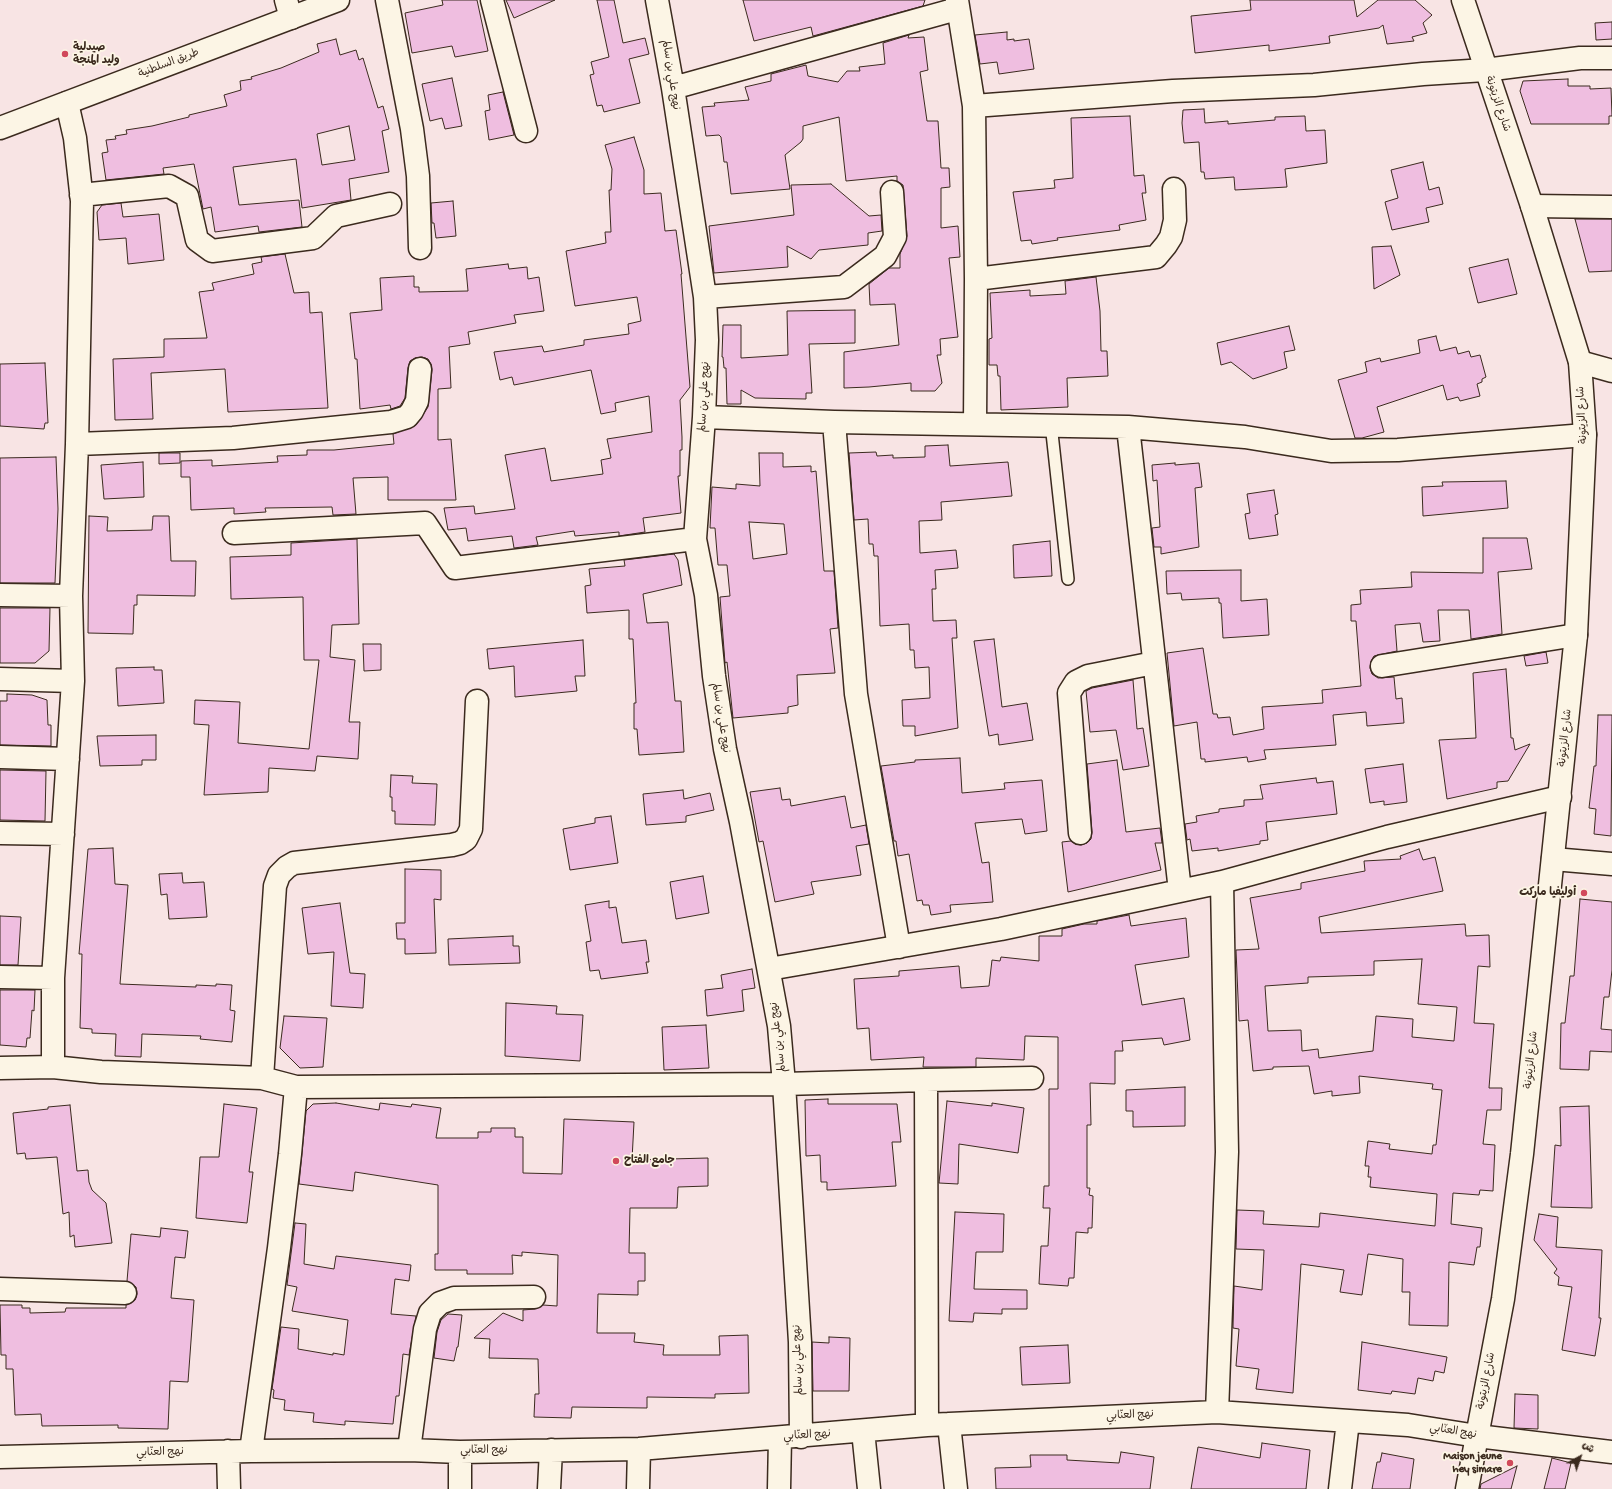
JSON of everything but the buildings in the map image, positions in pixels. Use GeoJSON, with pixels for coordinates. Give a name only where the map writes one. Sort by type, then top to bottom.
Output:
{"type":"FeatureCollection","features":[{"type":"Feature","properties":{"kind":"street","name":"طريق السلطنية"},"geometry":{"type":"LineString","coordinates":[[0,128],[67,103],[288,9],[338,0]]}},
{"type":"Feature","properties":{"kind":"street"},"geometry":{"type":"LineString","coordinates":[[387,0],[412,129],[418,176],[420,248]]}},
{"type":"Feature","properties":{"kind":"street"},"geometry":{"type":"LineString","coordinates":[[492,0],[526,131]]}},
{"type":"Feature","properties":{"kind":"street","name":"نهج علي بن سالم"},"geometry":{"type":"LineString","coordinates":[[657,0],[673,88],[705,296],[707,340],[704,417],[695,539],[706,595],[714,676],[725,749],[779,1026],[784,1084],[800,1342],[790,1437],[779,1489]]}},
{"type":"Feature","properties":{"kind":"street","name":"شارع الزيتونة"},"geometry":{"type":"LineString","coordinates":[[1462,0],[1532,206],[1580,362],[1585,435],[1576,635],[1522,1154],[1503,1299],[1467,1489]]}},
{"type":"Feature","properties":{"kind":"street"},"geometry":{"type":"LineString","coordinates":[[673,88],[957,4],[974,106],[976,279],[975,424]]}},
{"type":"Feature","properties":{"kind":"street"},"geometry":{"type":"LineString","coordinates":[[974,106],[1173,91],[1314,85],[1423,74],[1485,70],[1580,58],[1612,58]]}},
{"type":"Feature","properties":{"kind":"street"},"geometry":{"type":"LineString","coordinates":[[53,1067],[53,978],[73,681],[71,596],[77,444],[82,195],[75,138],[67,103]]}},
{"type":"Feature","properties":{"kind":"street"},"geometry":{"type":"LineString","coordinates":[[82,195],[169,186],[187,196],[197,240],[212,251],[313,238],[336,216],[390,204]]}},
{"type":"Feature","properties":{"kind":"street"},"geometry":{"type":"LineString","coordinates":[[976,279],[1156,257],[1171,237],[1175,220],[1174,189]]}},
{"type":"Feature","properties":{"kind":"street"},"geometry":{"type":"LineString","coordinates":[[705,296],[844,287],[885,256],[895,237],[892,192]]}},
{"type":"Feature","properties":{"kind":"street"},"geometry":{"type":"LineString","coordinates":[[1532,206],[1612,207]]}},
{"type":"Feature","properties":{"kind":"street"},"geometry":{"type":"LineString","coordinates":[[1580,362],[1612,371]]}},
{"type":"Feature","properties":{"kind":"street"},"geometry":{"type":"LineString","coordinates":[[77,444],[234,438],[391,422],[407,417],[412,411],[417,401],[420,369]]}},
{"type":"Feature","properties":{"kind":"street"},"geometry":{"type":"LineString","coordinates":[[704,417],[834,422],[1051,424],[1128,427],[1245,437],[1331,451],[1398,450],[1585,435]]}},
{"type":"Feature","properties":{"kind":"street"},"geometry":{"type":"LineString","coordinates":[[834,422],[856,694],[899,947]]}},
{"type":"Feature","properties":{"kind":"street"},"geometry":{"type":"LineString","coordinates":[[1128,427],[1180,891]]}},
{"type":"Feature","properties":{"kind":"street"},"geometry":{"type":"LineString","coordinates":[[234,533],[425,523],[455,568],[695,539]]}},
{"type":"Feature","properties":{"kind":"street"},"geometry":{"type":"LineString","coordinates":[[0,595],[71,596]]}},
{"type":"Feature","properties":{"kind":"street"},"geometry":{"type":"LineString","coordinates":[[1382,666],[1576,635]]}},
{"type":"Feature","properties":{"kind":"street"},"geometry":{"type":"LineString","coordinates":[[1080,833],[1069,693],[1076,682],[1088,676],[1154,663]]}},
{"type":"Feature","properties":{"kind":"street"},"geometry":{"type":"LineString","coordinates":[[0,679],[73,681]]}},
{"type":"Feature","properties":{"kind":"street"},"geometry":{"type":"LineString","coordinates":[[262,1078],[275,886],[279,875],[287,867],[294,863],[452,845],[460,843],[466,839],[472,829],[477,701]]}},
{"type":"Feature","properties":{"kind":"street"},"geometry":{"type":"LineString","coordinates":[[0,756],[68,759]]}},
{"type":"Feature","properties":{"kind":"street"},"geometry":{"type":"LineString","coordinates":[[769,969],[1001,929],[1222,882],[1387,838],[1560,797]]}},
{"type":"Feature","properties":{"kind":"street"},"geometry":{"type":"LineString","coordinates":[[0,833],[63,834]]}},
{"type":"Feature","properties":{"kind":"street"},"geometry":{"type":"LineString","coordinates":[[1553,859],[1612,864]]}},
{"type":"Feature","properties":{"kind":"street"},"geometry":{"type":"LineString","coordinates":[[1217,1412],[1227,1152],[1222,882]]}},
{"type":"Feature","properties":{"kind":"street"},"geometry":{"type":"LineString","coordinates":[[0,977],[53,978]]}},
{"type":"Feature","properties":{"kind":"street"},"geometry":{"type":"LineString","coordinates":[[0,1068],[53,1067],[101,1072],[262,1078],[296,1087],[784,1084],[1032,1078]]}},
{"type":"Feature","properties":{"kind":"street"},"geometry":{"type":"LineString","coordinates":[[926,1080],[927,1425]]}},
{"type":"Feature","properties":{"kind":"street"},"geometry":{"type":"LineString","coordinates":[[251,1450],[279,1248],[296,1087]]}},
{"type":"Feature","properties":{"kind":"street"},"geometry":{"type":"LineString","coordinates":[[0,1289],[125,1292]]}},
{"type":"Feature","properties":{"kind":"street"},"geometry":{"type":"LineString","coordinates":[[409,1450],[425,1329],[430,1313],[440,1303],[454,1298],[534,1297]]}},
{"type":"Feature","properties":{"kind":"street","name":"نهج العنّابي"},"geometry":{"type":"LineString","coordinates":[[0,1457],[251,1450],[409,1450],[460,1452],[639,1449],[863,1432],[927,1425],[1217,1412],[1408,1425],[1477,1436],[1612,1452]]}},
{"type":"Feature","properties":{"kind":"street"},"geometry":{"type":"LineString","coordinates":[[1340,1489],[1348,1421]]}},
{"type":"Feature","properties":{"kind":"street"},"geometry":{"type":"LineString","coordinates":[[949,1424],[956,1489]]}},
{"type":"Feature","properties":{"kind":"street"},"geometry":{"type":"LineString","coordinates":[[863,1432],[869,1489]]}},
{"type":"Feature","properties":{"kind":"street"},"geometry":{"type":"LineString","coordinates":[[638,1489],[639,1449]]}},
{"type":"Feature","properties":{"kind":"street"},"geometry":{"type":"LineString","coordinates":[[550,1450],[550,1489]]}},
{"type":"Feature","properties":{"kind":"street"},"geometry":{"type":"LineString","coordinates":[[228,1451],[228,1489]]}},
{"type":"Feature","properties":{"kind":"street"},"geometry":{"type":"LineString","coordinates":[[460,1452],[460,1489]]}},
{"type":"Feature","properties":{"kind":"lane"},"geometry":{"type":"LineString","coordinates":[[1051,424],[1068,579]]}},
{"type":"Feature","properties":{"kind":"place","name":"صيدلية وليد المنجة"},"geometry":{"type":"Point","coordinates":[65,54]}},
{"type":"Feature","properties":{"kind":"place","name":"أوليفيا ماركت"},"geometry":{"type":"Point","coordinates":[1584,893]}},
{"type":"Feature","properties":{"kind":"place","name":"جامع الفتاح"},"geometry":{"type":"Point","coordinates":[616,1161]}},
{"type":"Feature","properties":{"kind":"place","name":"Maison jeune hey simare"},"geometry":{"type":"Point","coordinates":[1510,1463]}}]}
